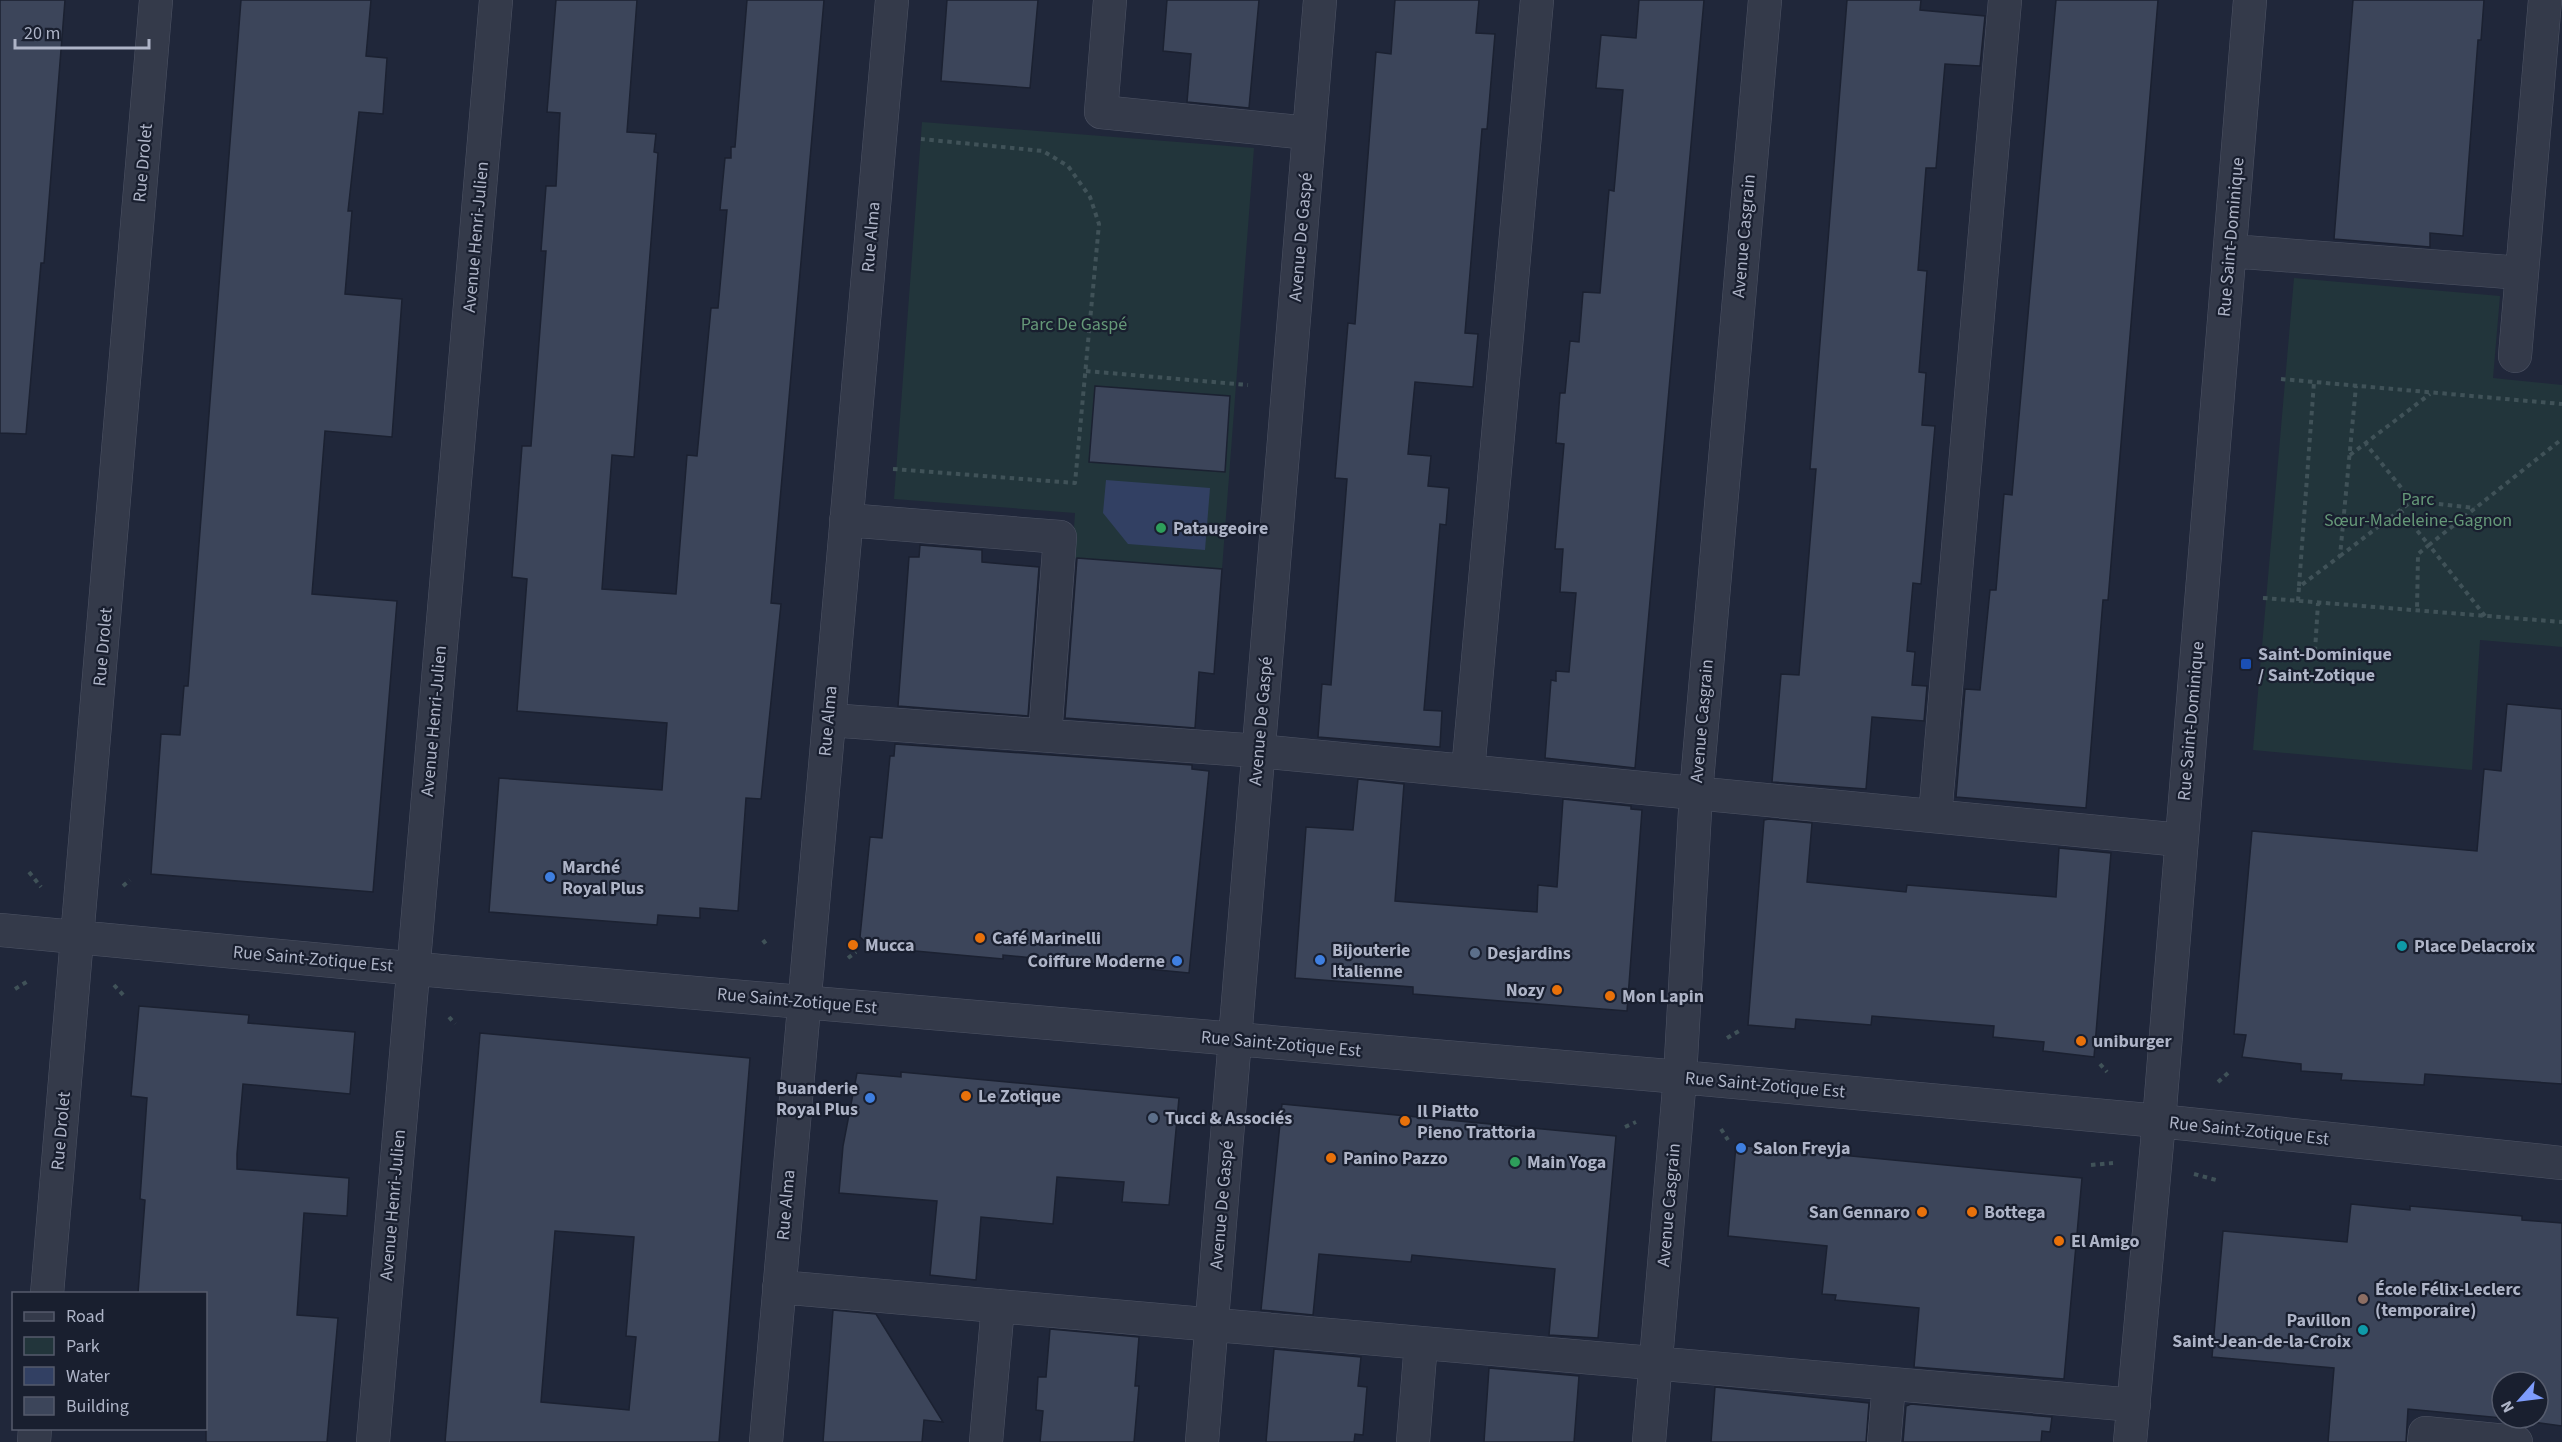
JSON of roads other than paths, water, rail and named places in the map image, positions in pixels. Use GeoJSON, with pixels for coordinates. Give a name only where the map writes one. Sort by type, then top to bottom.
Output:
{"type":"FeatureCollection","features":[{"type":"Feature","properties":{"kind":"street","name":"Rue Drolet"},"geometry":{"type":"LineString","coordinates":[[47,1292],[156,0]]}},
{"type":"Feature","properties":{"kind":"street","name":"Avenue Henri-Julien"},"geometry":{"type":"LineString","coordinates":[[373,1442],[496,0]]}},
{"type":"Feature","properties":{"kind":"street","name":"Rue Alma"},"geometry":{"type":"LineString","coordinates":[[766,1442],[892,0]]}},
{"type":"Feature","properties":{"kind":"street"},"geometry":{"type":"LineString","coordinates":[[1110,0],[1101,112],[1309,133]]}},
{"type":"Feature","properties":{"kind":"street","name":"Avenue De Gaspé"},"geometry":{"type":"LineString","coordinates":[[1202,1442],[1320,0]]}},
{"type":"Feature","properties":{"kind":"street"},"geometry":{"type":"LineString","coordinates":[[1468,771],[1537,0]]}},
{"type":"Feature","properties":{"kind":"street","name":"Avenue Casgrain"},"geometry":{"type":"LineString","coordinates":[[1649,1442],[1680,1077],[1696,793],[1765,0]]}},
{"type":"Feature","properties":{"kind":"street"},"geometry":{"type":"LineString","coordinates":[[1935,816],[2005,0]]}},
{"type":"Feature","properties":{"kind":"street","name":"Rue Saint-Dominique"},"geometry":{"type":"LineString","coordinates":[[2130,1442],[2159,1121],[2250,0]]}},
{"type":"Feature","properties":{"kind":"street"},"geometry":{"type":"LineString","coordinates":[[2515,356],[2545,0]]}},
{"type":"Feature","properties":{"kind":"street"},"geometry":{"type":"LineString","coordinates":[[2230,251],[2522,273]]}},
{"type":"Feature","properties":{"kind":"street"},"geometry":{"type":"LineString","coordinates":[[846,520],[1060,537],[1045,735]]}},
{"type":"Feature","properties":{"kind":"street"},"geometry":{"type":"LineString","coordinates":[[829,720],[1259,751],[2181,840]]}},
{"type":"Feature","properties":{"kind":"street","name":"Rue Saint-Zotique Est"},"geometry":{"type":"LineString","coordinates":[[0,930],[413,969],[1680,1077],[2159,1121],[2562,1163]]}},
{"type":"Feature","properties":{"kind":"street"},"geometry":{"type":"LineString","coordinates":[[779,1287],[2134,1405]]}},
{"type":"Feature","properties":{"kind":"street"},"geometry":{"type":"LineString","coordinates":[[986,1442],[998,1306]]}},
{"type":"Feature","properties":{"kind":"street"},"geometry":{"type":"LineString","coordinates":[[1413,1442],[1420,1343]]}},
{"type":"Feature","properties":{"kind":"street"},"geometry":{"type":"LineString","coordinates":[[1884,1442],[1889,1384]]}},
{"type":"Feature","properties":{"kind":"street"},"geometry":{"type":"LineString","coordinates":[[2424,1442],[2425,1433],[2516,1442]]}},
{"type":"Feature","properties":{"kind":"water","name":"Pataugeoire"},"geometry":{"type":"Polygon","coordinates":[[[1106,480],[1210,488],[1205,550],[1128,544],[1103,513],[1106,480]]]}},
{"type":"Feature","properties":{"kind":"place","name":"Pataugeoire"},"geometry":{"type":"Point","coordinates":[1161,528]}},
{"type":"Feature","properties":{"kind":"place","name":"Saint-Dominique / Saint-Zotique"},"geometry":{"type":"Point","coordinates":[2246,664]}},
{"type":"Feature","properties":{"kind":"place","name":"Marché Royal Plus"},"geometry":{"type":"Point","coordinates":[550,877]}},
{"type":"Feature","properties":{"kind":"place","name":"Café Marinelli"},"geometry":{"type":"Point","coordinates":[980,938]}},
{"type":"Feature","properties":{"kind":"place","name":"Mucca"},"geometry":{"type":"Point","coordinates":[853,945]}},
{"type":"Feature","properties":{"kind":"place","name":"Place Delacroix"},"geometry":{"type":"Point","coordinates":[2402,946]}},
{"type":"Feature","properties":{"kind":"place","name":"Desjardins"},"geometry":{"type":"Point","coordinates":[1475,953]}},
{"type":"Feature","properties":{"kind":"place","name":"Bijouterie Italienne"},"geometry":{"type":"Point","coordinates":[1320,960]}},
{"type":"Feature","properties":{"kind":"place","name":"Coiffure Moderne"},"geometry":{"type":"Point","coordinates":[1177,961]}},
{"type":"Feature","properties":{"kind":"place","name":"Nozy"},"geometry":{"type":"Point","coordinates":[1557,990]}},
{"type":"Feature","properties":{"kind":"place","name":"Mon Lapin"},"geometry":{"type":"Point","coordinates":[1610,996]}},
{"type":"Feature","properties":{"kind":"place","name":"uniburger"},"geometry":{"type":"Point","coordinates":[2081,1041]}},
{"type":"Feature","properties":{"kind":"place","name":"Le Zotique"},"geometry":{"type":"Point","coordinates":[966,1096]}},
{"type":"Feature","properties":{"kind":"place","name":"Buanderie Royal Plus"},"geometry":{"type":"Point","coordinates":[870,1098]}},
{"type":"Feature","properties":{"kind":"place","name":"Tucci & Associés"},"geometry":{"type":"Point","coordinates":[1153,1118]}},
{"type":"Feature","properties":{"kind":"place","name":"Il Piatto Pieno Trattoria"},"geometry":{"type":"Point","coordinates":[1405,1121]}},
{"type":"Feature","properties":{"kind":"place","name":"Salon Freyja"},"geometry":{"type":"Point","coordinates":[1741,1148]}},
{"type":"Feature","properties":{"kind":"place","name":"Panino Pazzo"},"geometry":{"type":"Point","coordinates":[1331,1158]}},
{"type":"Feature","properties":{"kind":"place","name":"Main Yoga"},"geometry":{"type":"Point","coordinates":[1515,1162]}},
{"type":"Feature","properties":{"kind":"place","name":"San Gennaro"},"geometry":{"type":"Point","coordinates":[1922,1212]}},
{"type":"Feature","properties":{"kind":"place","name":"Bottega"},"geometry":{"type":"Point","coordinates":[1972,1212]}},
{"type":"Feature","properties":{"kind":"place","name":"El Amigo"},"geometry":{"type":"Point","coordinates":[2059,1241]}},
{"type":"Feature","properties":{"kind":"place","name":"École Félix-Leclerc (temporaire)"},"geometry":{"type":"Point","coordinates":[2363,1299]}},
{"type":"Feature","properties":{"kind":"place","name":"Pavillon Saint-Jean-de-la-Croix"},"geometry":{"type":"Point","coordinates":[2363,1330]}},
{"type":"Feature","properties":{"kind":"park label","name":"Parc De Gaspé"},"geometry":{"type":"Point","coordinates":[1074,324]}},
{"type":"Feature","properties":{"kind":"park label","name":"Parc Sœur-Madeleine-Gagnon"},"geometry":{"type":"Point","coordinates":[2418,509]}}]}
